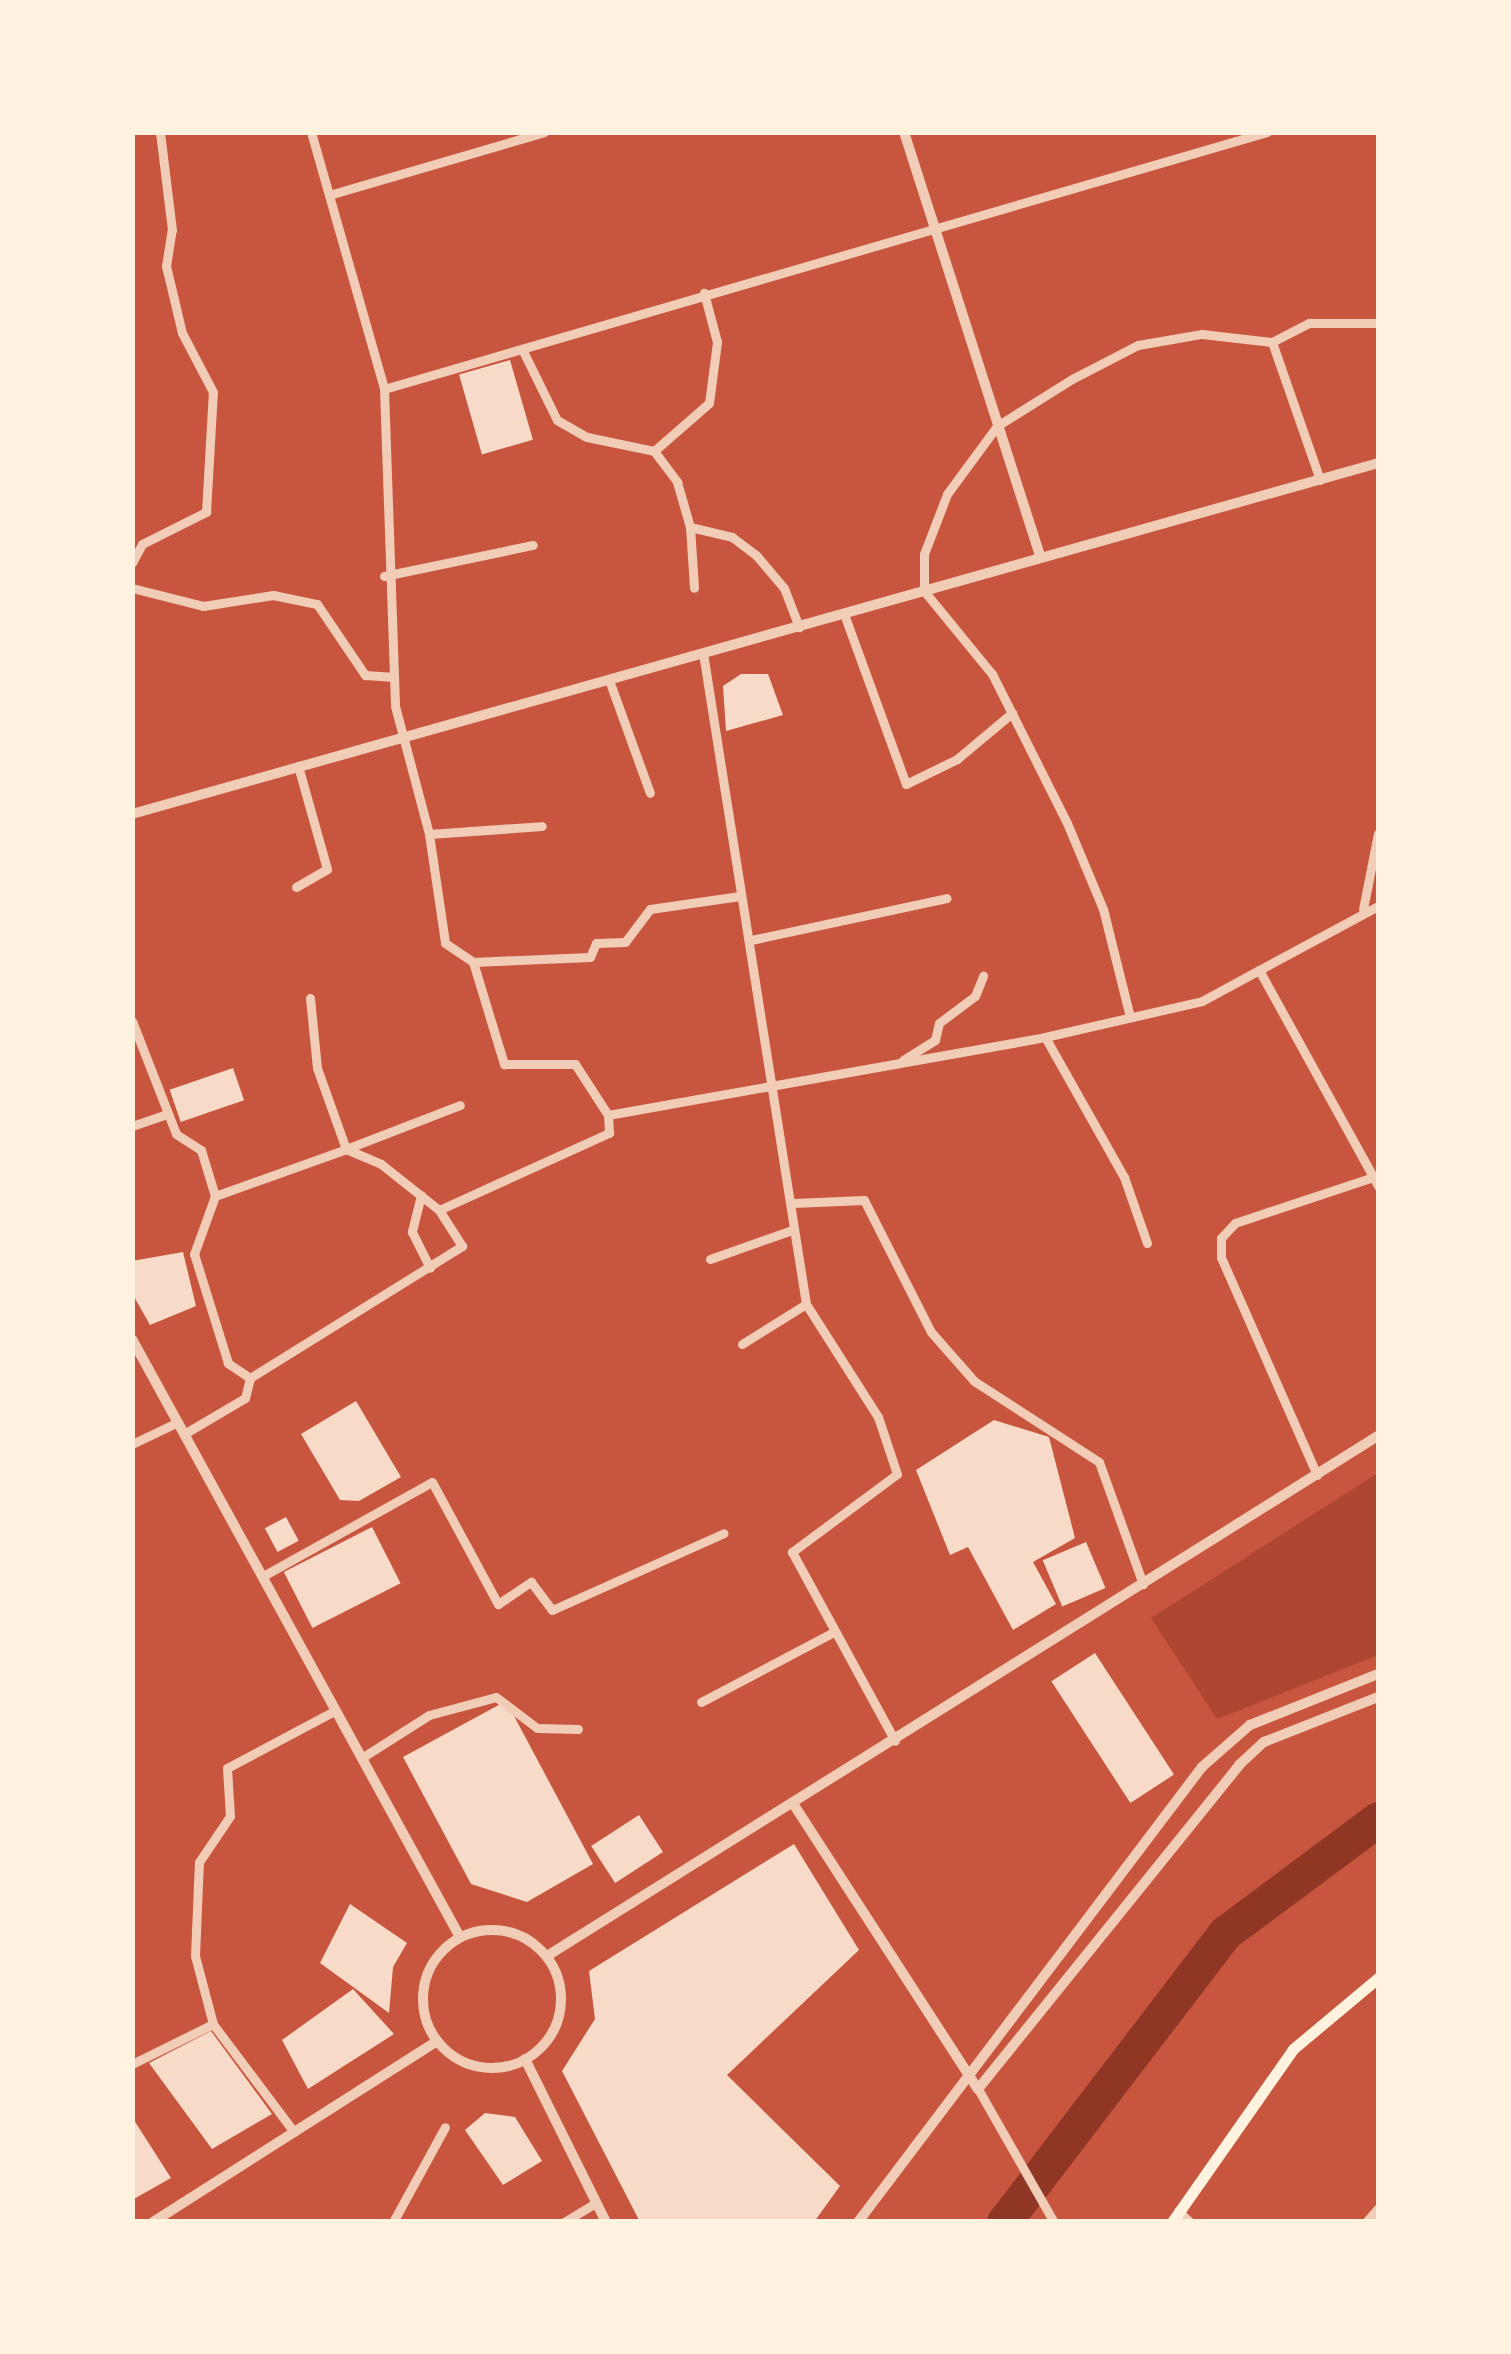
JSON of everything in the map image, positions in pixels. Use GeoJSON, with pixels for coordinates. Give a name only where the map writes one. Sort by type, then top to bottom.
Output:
{"type":"FeatureCollection","features":[{"type":"Feature","properties":{"kind":"main road"},"geometry":{"type":"LineString","coordinates":[[1175,2216],[1292,2049],[1378,1978]]}},
{"type":"Feature","properties":{"kind":"street"},"geometry":{"type":"LineString","coordinates":[[132,563],[142,544],[206,512],[212,392],[182,333],[166,266],[172,230],[160,132]]}},
{"type":"Feature","properties":{"kind":"street"},"geometry":{"type":"LineString","coordinates":[[312,132],[384,389],[384,576],[391,677],[430,834],[444,942],[472,962],[504,1064],[574,1064],[608,1115],[609,1133],[439,1210]]}},
{"type":"Feature","properties":{"kind":"street"},"geometry":{"type":"LineString","coordinates":[[329,195],[544,132]]}},
{"type":"Feature","properties":{"kind":"street"},"geometry":{"type":"LineString","coordinates":[[904,132],[1041,558]]}},
{"type":"Feature","properties":{"kind":"street"},"geometry":{"type":"LineString","coordinates":[[384,389],[931,225],[1267,132]]}},
{"type":"Feature","properties":{"kind":"street"},"geometry":{"type":"LineString","coordinates":[[654,451],[709,403],[717,342],[704,293]]}},
{"type":"Feature","properties":{"kind":"street"},"geometry":{"type":"LineString","coordinates":[[1130,1017],[1103,909],[1012,713],[924,591],[924,554],[947,494],[997,426],[1138,346],[1202,334],[1272,342],[1309,323],[1378,323]]}},
{"type":"Feature","properties":{"kind":"street"},"geometry":{"type":"LineString","coordinates":[[1272,342],[1320,480]]}},
{"type":"Feature","properties":{"kind":"street"},"geometry":{"type":"LineString","coordinates":[[522,349],[557,420],[586,437],[654,451],[677,482],[690,527],[694,588]]}},
{"type":"Feature","properties":{"kind":"street"},"geometry":{"type":"LineString","coordinates":[[132,814],[1378,463]]}},
{"type":"Feature","properties":{"kind":"street"},"geometry":{"type":"LineString","coordinates":[[690,527],[732,537],[756,555],[784,588],[799,626]]}},
{"type":"Feature","properties":{"kind":"street"},"geometry":{"type":"LineString","coordinates":[[384,576],[533,545]]}},
{"type":"Feature","properties":{"kind":"street"},"geometry":{"type":"LineString","coordinates":[[132,588],[203,606],[273,595],[317,604],[365,675],[391,677]]}},
{"type":"Feature","properties":{"kind":"street"},"geometry":{"type":"LineString","coordinates":[[844,614],[906,784],[957,759],[1012,713]]}},
{"type":"Feature","properties":{"kind":"street"},"geometry":{"type":"LineString","coordinates":[[703,654],[793,1202],[792,1230],[806,1304],[878,1418],[897,1474],[792,1552],[895,1741]]}},
{"type":"Feature","properties":{"kind":"street"},"geometry":{"type":"LineString","coordinates":[[609,680],[650,793]]}},
{"type":"Feature","properties":{"kind":"street"},"geometry":{"type":"LineString","coordinates":[[296,888],[326,870],[298,766]]}},
{"type":"Feature","properties":{"kind":"street"},"geometry":{"type":"LineString","coordinates":[[430,834],[542,826]]}},
{"type":"Feature","properties":{"kind":"street"},"geometry":{"type":"LineString","coordinates":[[1364,910],[1378,833]]}},
{"type":"Feature","properties":{"kind":"street"},"geometry":{"type":"LineString","coordinates":[[472,962],[590,957],[596,943],[625,942],[650,909],[740,896]]}},
{"type":"Feature","properties":{"kind":"street"},"geometry":{"type":"LineString","coordinates":[[751,940],[947,898]]}},
{"type":"Feature","properties":{"kind":"street"},"geometry":{"type":"LineString","coordinates":[[608,1115],[1045,1037],[1202,1001],[1364,910],[1378,906]]}},
{"type":"Feature","properties":{"kind":"street"},"geometry":{"type":"LineString","coordinates":[[1260,970],[1376,1182],[1235,1223],[1221,1238],[1221,1257],[1316,1475]]}},
{"type":"Feature","properties":{"kind":"street"},"geometry":{"type":"LineString","coordinates":[[897,1064],[935,1040],[983,976]]}},
{"type":"Feature","properties":{"kind":"street"},"geometry":{"type":"LineString","coordinates":[[184,1434],[245,1398],[250,1378],[462,1246],[439,1210],[422,1195],[346,1149],[318,1068],[310,998]]}},
{"type":"Feature","properties":{"kind":"street"},"geometry":{"type":"LineString","coordinates":[[132,1021],[176,1134],[201,1150],[214,1196],[194,1254],[228,1363],[250,1378]]}},
{"type":"Feature","properties":{"kind":"street"},"geometry":{"type":"LineString","coordinates":[[1045,1037],[1124,1176],[1147,1242]]}},
{"type":"Feature","properties":{"kind":"street"},"geometry":{"type":"LineString","coordinates":[[214,1196],[460,1105]]}},
{"type":"Feature","properties":{"kind":"street"},"geometry":{"type":"LineString","coordinates":[[132,1126],[168,1114]]}},
{"type":"Feature","properties":{"kind":"street"},"geometry":{"type":"LineString","coordinates":[[422,1195],[412,1232],[430,1268]]}},
{"type":"Feature","properties":{"kind":"street"},"geometry":{"type":"LineString","coordinates":[[793,1202],[864,1200],[930,1332],[963,1368],[1099,1462],[1144,1584]]}},
{"type":"Feature","properties":{"kind":"street"},"geometry":{"type":"LineString","coordinates":[[710,1259],[792,1230]]}},
{"type":"Feature","properties":{"kind":"street"},"geometry":{"type":"LineString","coordinates":[[742,1344],[806,1304]]}},
{"type":"Feature","properties":{"kind":"street"},"geometry":{"type":"LineString","coordinates":[[132,1339],[460,1937]]}},
{"type":"Feature","properties":{"kind":"street"},"geometry":{"type":"LineString","coordinates":[[132,1444],[178,1422]]}},
{"type":"Feature","properties":{"kind":"street"},"geometry":{"type":"LineString","coordinates":[[547,1956],[794,1805],[1378,1436]]}},
{"type":"Feature","properties":{"kind":"street"},"geometry":{"type":"LineString","coordinates":[[262,1576],[432,1482],[498,1604],[531,1582],[552,1610],[724,1533]]}},
{"type":"Feature","properties":{"kind":"street"},"geometry":{"type":"LineString","coordinates":[[701,1702],[834,1632]]}},
{"type":"Feature","properties":{"kind":"street"},"geometry":{"type":"LineString","coordinates":[[858,2222],[961,2087],[965,2070],[1222,1748],[1250,1726],[1378,1674]]}},
{"type":"Feature","properties":{"kind":"street"},"geometry":{"type":"LineString","coordinates":[[978,2089],[1239,1764],[1264,1742],[1378,1696]]}},
{"type":"Feature","properties":{"kind":"street"},"geometry":{"type":"LineString","coordinates":[[363,1756],[428,1715],[496,1697],[537,1728],[578,1730]]}},
{"type":"Feature","properties":{"kind":"street"},"geometry":{"type":"LineString","coordinates":[[294,2132],[213,2024],[195,1956],[196,1900],[204,1850],[230,1816],[224,1773],[336,1710]]}},
{"type":"Feature","properties":{"kind":"street"},"geometry":{"type":"LineString","coordinates":[[794,1805],[978,2089],[1054,2222]]}},
{"type":"Feature","properties":{"kind":"street"},"geometry":{"type":"LineString","coordinates":[[507,1931],[547,1956],[560,2014],[526,2059],[476,2066],[437,2041],[424,1984],[460,1937],[507,1931]]}},
{"type":"Feature","properties":{"kind":"street"},"geometry":{"type":"LineString","coordinates":[[132,2064],[213,2024]]}},
{"type":"Feature","properties":{"kind":"street"},"geometry":{"type":"LineString","coordinates":[[152,2222],[437,2041]]}},
{"type":"Feature","properties":{"kind":"street"},"geometry":{"type":"LineString","coordinates":[[526,2059],[606,2222]]}},
{"type":"Feature","properties":{"kind":"street"},"geometry":{"type":"LineString","coordinates":[[961,2087],[978,2089]]}},
{"type":"Feature","properties":{"kind":"street"},"geometry":{"type":"LineString","coordinates":[[392,2222],[445,2127]]}},
{"type":"Feature","properties":{"kind":"street"},"geometry":{"type":"LineString","coordinates":[[564,2222],[596,2203]]}},
{"type":"Feature","properties":{"kind":"street"},"geometry":{"type":"LineString","coordinates":[[1366,2222],[1378,2208]]}},
{"type":"Feature","properties":{"kind":"street"},"geometry":{"type":"LineString","coordinates":[[1175,2216],[1190,2222]]}},
{"type":"Feature","properties":{"kind":"shaded area"},"geometry":{"type":"Polygon","coordinates":[[[1378,1473],[1378,1655],[1217,1719],[1151,1618],[1378,1473]]]}},
{"type":"Feature","properties":{"kind":"building"},"geometry":{"type":"Polygon","coordinates":[[[510,360],[533,440],[482,454],[459,375],[510,360]]]}},
{"type":"Feature","properties":{"kind":"building"},"geometry":{"type":"Polygon","coordinates":[[[741,674],[768,674],[783,715],[726,731],[723,686],[741,674]]]}},
{"type":"Feature","properties":{"kind":"building"},"geometry":{"type":"Polygon","coordinates":[[[233,1068],[244,1100],[181,1122],[170,1090],[233,1068]]]}},
{"type":"Feature","properties":{"kind":"building"},"geometry":{"type":"Polygon","coordinates":[[[183,1252],[196,1306],[150,1325],[132,1293],[132,1261],[183,1252]]]}},
{"type":"Feature","properties":{"kind":"building"},"geometry":{"type":"Polygon","coordinates":[[[356,1401],[401,1477],[359,1501],[340,1500],[301,1434],[356,1401]]]}},
{"type":"Feature","properties":{"kind":"building"},"geometry":{"type":"Polygon","coordinates":[[[994,1420],[1049,1437],[1075,1538],[1033,1562],[1056,1604],[1013,1630],[968,1547],[950,1555],[916,1470],[994,1420]]]}},
{"type":"Feature","properties":{"kind":"building"},"geometry":{"type":"Polygon","coordinates":[[[286,1517],[299,1541],[277,1552],[265,1528],[286,1517]]]}},
{"type":"Feature","properties":{"kind":"building"},"geometry":{"type":"Polygon","coordinates":[[[372,1527],[401,1583],[312,1628],[284,1572],[372,1527]]]}},
{"type":"Feature","properties":{"kind":"building"},"geometry":{"type":"Polygon","coordinates":[[[1086,1542],[1106,1588],[1062,1606],[1043,1560],[1086,1542]]]}},
{"type":"Feature","properties":{"kind":"building"},"geometry":{"type":"Polygon","coordinates":[[[1095,1653],[1174,1775],[1130,1803],[1051,1681],[1095,1653]]]}},
{"type":"Feature","properties":{"kind":"building"},"geometry":{"type":"Polygon","coordinates":[[[506,1701],[593,1864],[527,1902],[471,1884],[403,1757],[506,1701]]]}},
{"type":"Feature","properties":{"kind":"building"},"geometry":{"type":"Polygon","coordinates":[[[639,1815],[663,1852],[615,1883],[591,1846],[639,1815]]]}},
{"type":"Feature","properties":{"kind":"building"},"geometry":{"type":"Polygon","coordinates":[[[794,1844],[859,1950],[727,2075],[840,2186],[814,2222],[640,2222],[562,2071],[595,2019],[589,1971],[794,1844]]]}},
{"type":"Feature","properties":{"kind":"building"},"geometry":{"type":"Polygon","coordinates":[[[350,1904],[407,1943],[393,1967],[389,2013],[320,1963],[350,1904]]]}},
{"type":"Feature","properties":{"kind":"building"},"geometry":{"type":"Polygon","coordinates":[[[353,1989],[394,2034],[308,2089],[282,2040],[353,1989]]]}},
{"type":"Feature","properties":{"kind":"building"},"geometry":{"type":"Polygon","coordinates":[[[211,2031],[272,2114],[212,2149],[149,2063],[211,2031]]]}},
{"type":"Feature","properties":{"kind":"building"},"geometry":{"type":"Polygon","coordinates":[[[485,2113],[515,2117],[542,2161],[503,2185],[465,2130],[485,2113]]]}},
{"type":"Feature","properties":{"kind":"building"},"geometry":{"type":"Polygon","coordinates":[[[132,2117],[171,2178],[132,2200],[132,2117]]]}},
{"type":"Feature","properties":{"kind":"waterway"},"geometry":{"type":"LineString","coordinates":[[1004,2222],[1225,1933],[1378,1819]]}}]}
